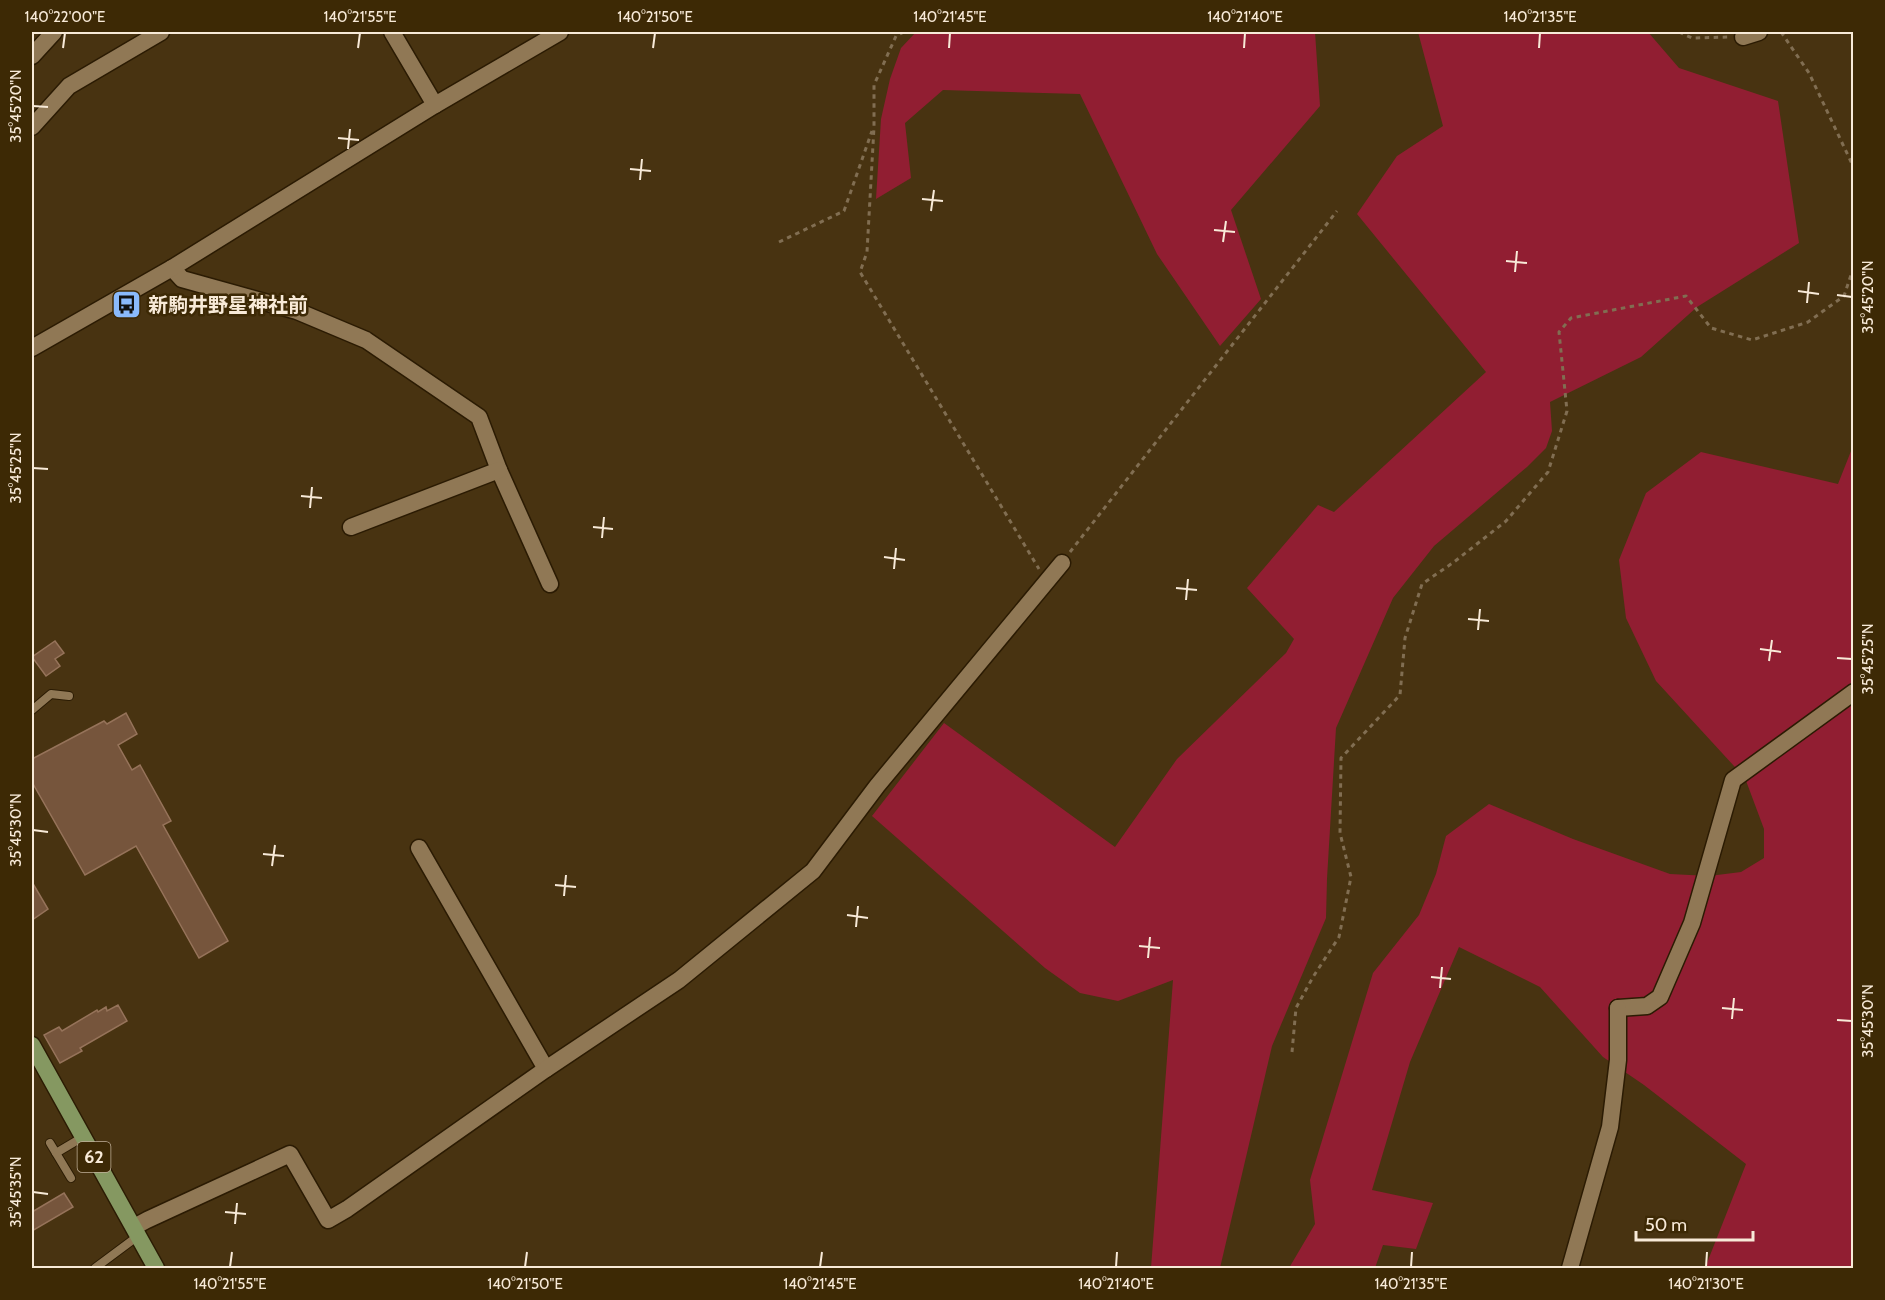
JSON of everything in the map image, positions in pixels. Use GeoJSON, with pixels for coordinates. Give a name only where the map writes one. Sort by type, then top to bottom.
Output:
{"type":"FeatureCollection","features":[{"type":"Feature","properties":{"kind":"main road","name":"62"},"geometry":{"type":"LineString","coordinates":[[32,1045],[156,1269]]}},
{"type":"Feature","properties":{"kind":"street"},"geometry":{"type":"LineString","coordinates":[[32,56],[54,32]]}},
{"type":"Feature","properties":{"kind":"street"},"geometry":{"type":"LineString","coordinates":[[32,127],[69,86],[161,32]]}},
{"type":"Feature","properties":{"kind":"street"},"geometry":{"type":"LineString","coordinates":[[392,32],[435,105]]}},
{"type":"Feature","properties":{"kind":"street"},"geometry":{"type":"LineString","coordinates":[[32,348],[172,268],[435,105],[560,32]]}},
{"type":"Feature","properties":{"kind":"street"},"geometry":{"type":"LineString","coordinates":[[1743,37],[1759,32]]}},
{"type":"Feature","properties":{"kind":"street"},"geometry":{"type":"LineString","coordinates":[[172,268],[182,279],[297,311],[366,340],[479,417],[499,470],[550,584]]}},
{"type":"Feature","properties":{"kind":"street"},"geometry":{"type":"LineString","coordinates":[[351,527],[499,470]]}},
{"type":"Feature","properties":{"kind":"street"},"geometry":{"type":"LineString","coordinates":[[136,1232],[147,1220],[290,1154],[328,1220],[679,980],[813,871],[877,786],[1062,563]]}},
{"type":"Feature","properties":{"kind":"street"},"geometry":{"type":"LineString","coordinates":[[1570,1269],[1610,1127],[1618,1060],[1618,1008],[1647,1006],[1660,997],[1692,923],[1733,780],[1854,692]]}},
{"type":"Feature","properties":{"kind":"street"},"geometry":{"type":"LineString","coordinates":[[419,848],[546,1070]]}},
{"type":"Feature","properties":{"kind":"lane"},"geometry":{"type":"LineString","coordinates":[[32,710],[51,694],[69,696]]}},
{"type":"Feature","properties":{"kind":"lane"},"geometry":{"type":"LineString","coordinates":[[56,1153],[82,1137]]}},
{"type":"Feature","properties":{"kind":"lane"},"geometry":{"type":"LineString","coordinates":[[50,1143],[71,1178]]}},
{"type":"Feature","properties":{"kind":"lane"},"geometry":{"type":"LineString","coordinates":[[95,1269],[136,1232]]}},
{"type":"Feature","properties":{"kind":"path"},"geometry":{"type":"LineString","coordinates":[[904,32],[896,36],[874,85],[867,252],[860,272],[1047,581]]}},
{"type":"Feature","properties":{"kind":"path"},"geometry":{"type":"LineString","coordinates":[[1679,32],[1692,38],[1743,37]]}},
{"type":"Feature","properties":{"kind":"path"},"geometry":{"type":"LineString","coordinates":[[1781,32],[1809,73],[1854,168]]}},
{"type":"Feature","properties":{"kind":"path"},"geometry":{"type":"LineString","coordinates":[[779,243],[844,211],[874,127]]}},
{"type":"Feature","properties":{"kind":"path"},"geometry":{"type":"LineString","coordinates":[[1062,563],[1337,211]]}},
{"type":"Feature","properties":{"kind":"path"},"geometry":{"type":"LineString","coordinates":[[1292,1052],[1296,1008],[1339,937],[1351,877],[1340,833],[1341,758],[1400,695],[1405,638],[1422,584],[1506,521],[1548,472],[1567,411],[1559,332],[1571,318],[1686,296],[1711,328],[1752,339],[1808,322],[1844,296],[1854,266]]}},
{"type":"Feature","properties":{"kind":"shaded area"},"geometry":{"type":"Polygon","coordinates":[[[916,32],[1315,32],[1320,106],[1231,210],[1261,299],[1220,346],[1157,254],[1080,94],[943,90],[905,123],[911,178],[876,199],[881,119],[890,79],[901,48],[916,32]]]}},
{"type":"Feature","properties":{"kind":"shaded area"},"geometry":{"type":"Polygon","coordinates":[[[1418,32],[1648,32],[1679,68],[1778,101],[1799,243],[1697,307],[1641,357],[1550,402],[1552,431],[1546,448],[1434,546],[1393,598],[1336,728],[1326,918],[1272,1046],[1220,1268],[1151,1268],[1173,980],[1118,1001],[1080,993],[1045,968],[872,816],[944,723],[1115,847],[1177,759],[1286,653],[1294,639],[1247,588],[1318,505],[1334,512],[1486,372],[1357,214],[1397,156],[1443,126],[1418,32]]]}},
{"type":"Feature","properties":{"kind":"shaded area"},"geometry":{"type":"Polygon","coordinates":[[[1853,446],[1853,1268],[1705,1268],[1746,1164],[1644,1085],[1603,1057],[1540,987],[1459,947],[1410,1062],[1372,1190],[1433,1203],[1416,1249],[1383,1245],[1375,1268],[1289,1268],[1315,1224],[1310,1180],[1373,973],[1419,915],[1436,874],[1446,836],[1489,804],[1573,839],[1670,874],[1709,876],[1741,872],[1764,858],[1764,829],[1745,778],[1656,681],[1626,618],[1619,560],[1646,493],[1701,452],[1838,484],[1853,446]]]}},
{"type":"Feature","properties":{"kind":"building"},"geometry":{"type":"Polygon","coordinates":[[[55,641],[64,653],[55,659],[60,666],[46,676],[32,657],[55,641]]]}},
{"type":"Feature","properties":{"kind":"building"},"geometry":{"type":"Polygon","coordinates":[[[126,713],[137,734],[118,745],[132,770],[140,765],[171,821],[163,825],[228,941],[199,958],[136,846],[85,875],[32,782],[32,759],[104,721],[107,724],[126,713]]]}},
{"type":"Feature","properties":{"kind":"building"},"geometry":{"type":"Polygon","coordinates":[[[32,882],[48,909],[32,920],[32,882]]]}},
{"type":"Feature","properties":{"kind":"building"},"geometry":{"type":"Polygon","coordinates":[[[118,1005],[127,1021],[80,1048],[82,1051],[60,1063],[44,1035],[59,1027],[62,1031],[97,1010],[98,1012],[106,1007],[107,1011],[118,1005]]]}},
{"type":"Feature","properties":{"kind":"building"},"geometry":{"type":"Polygon","coordinates":[[[64,1193],[73,1207],[32,1231],[32,1212],[64,1193]]]}},
{"type":"Feature","properties":{"kind":"place","name":"新駒井野星神社前"},"geometry":{"type":"Point","coordinates":[127,305]}}]}
